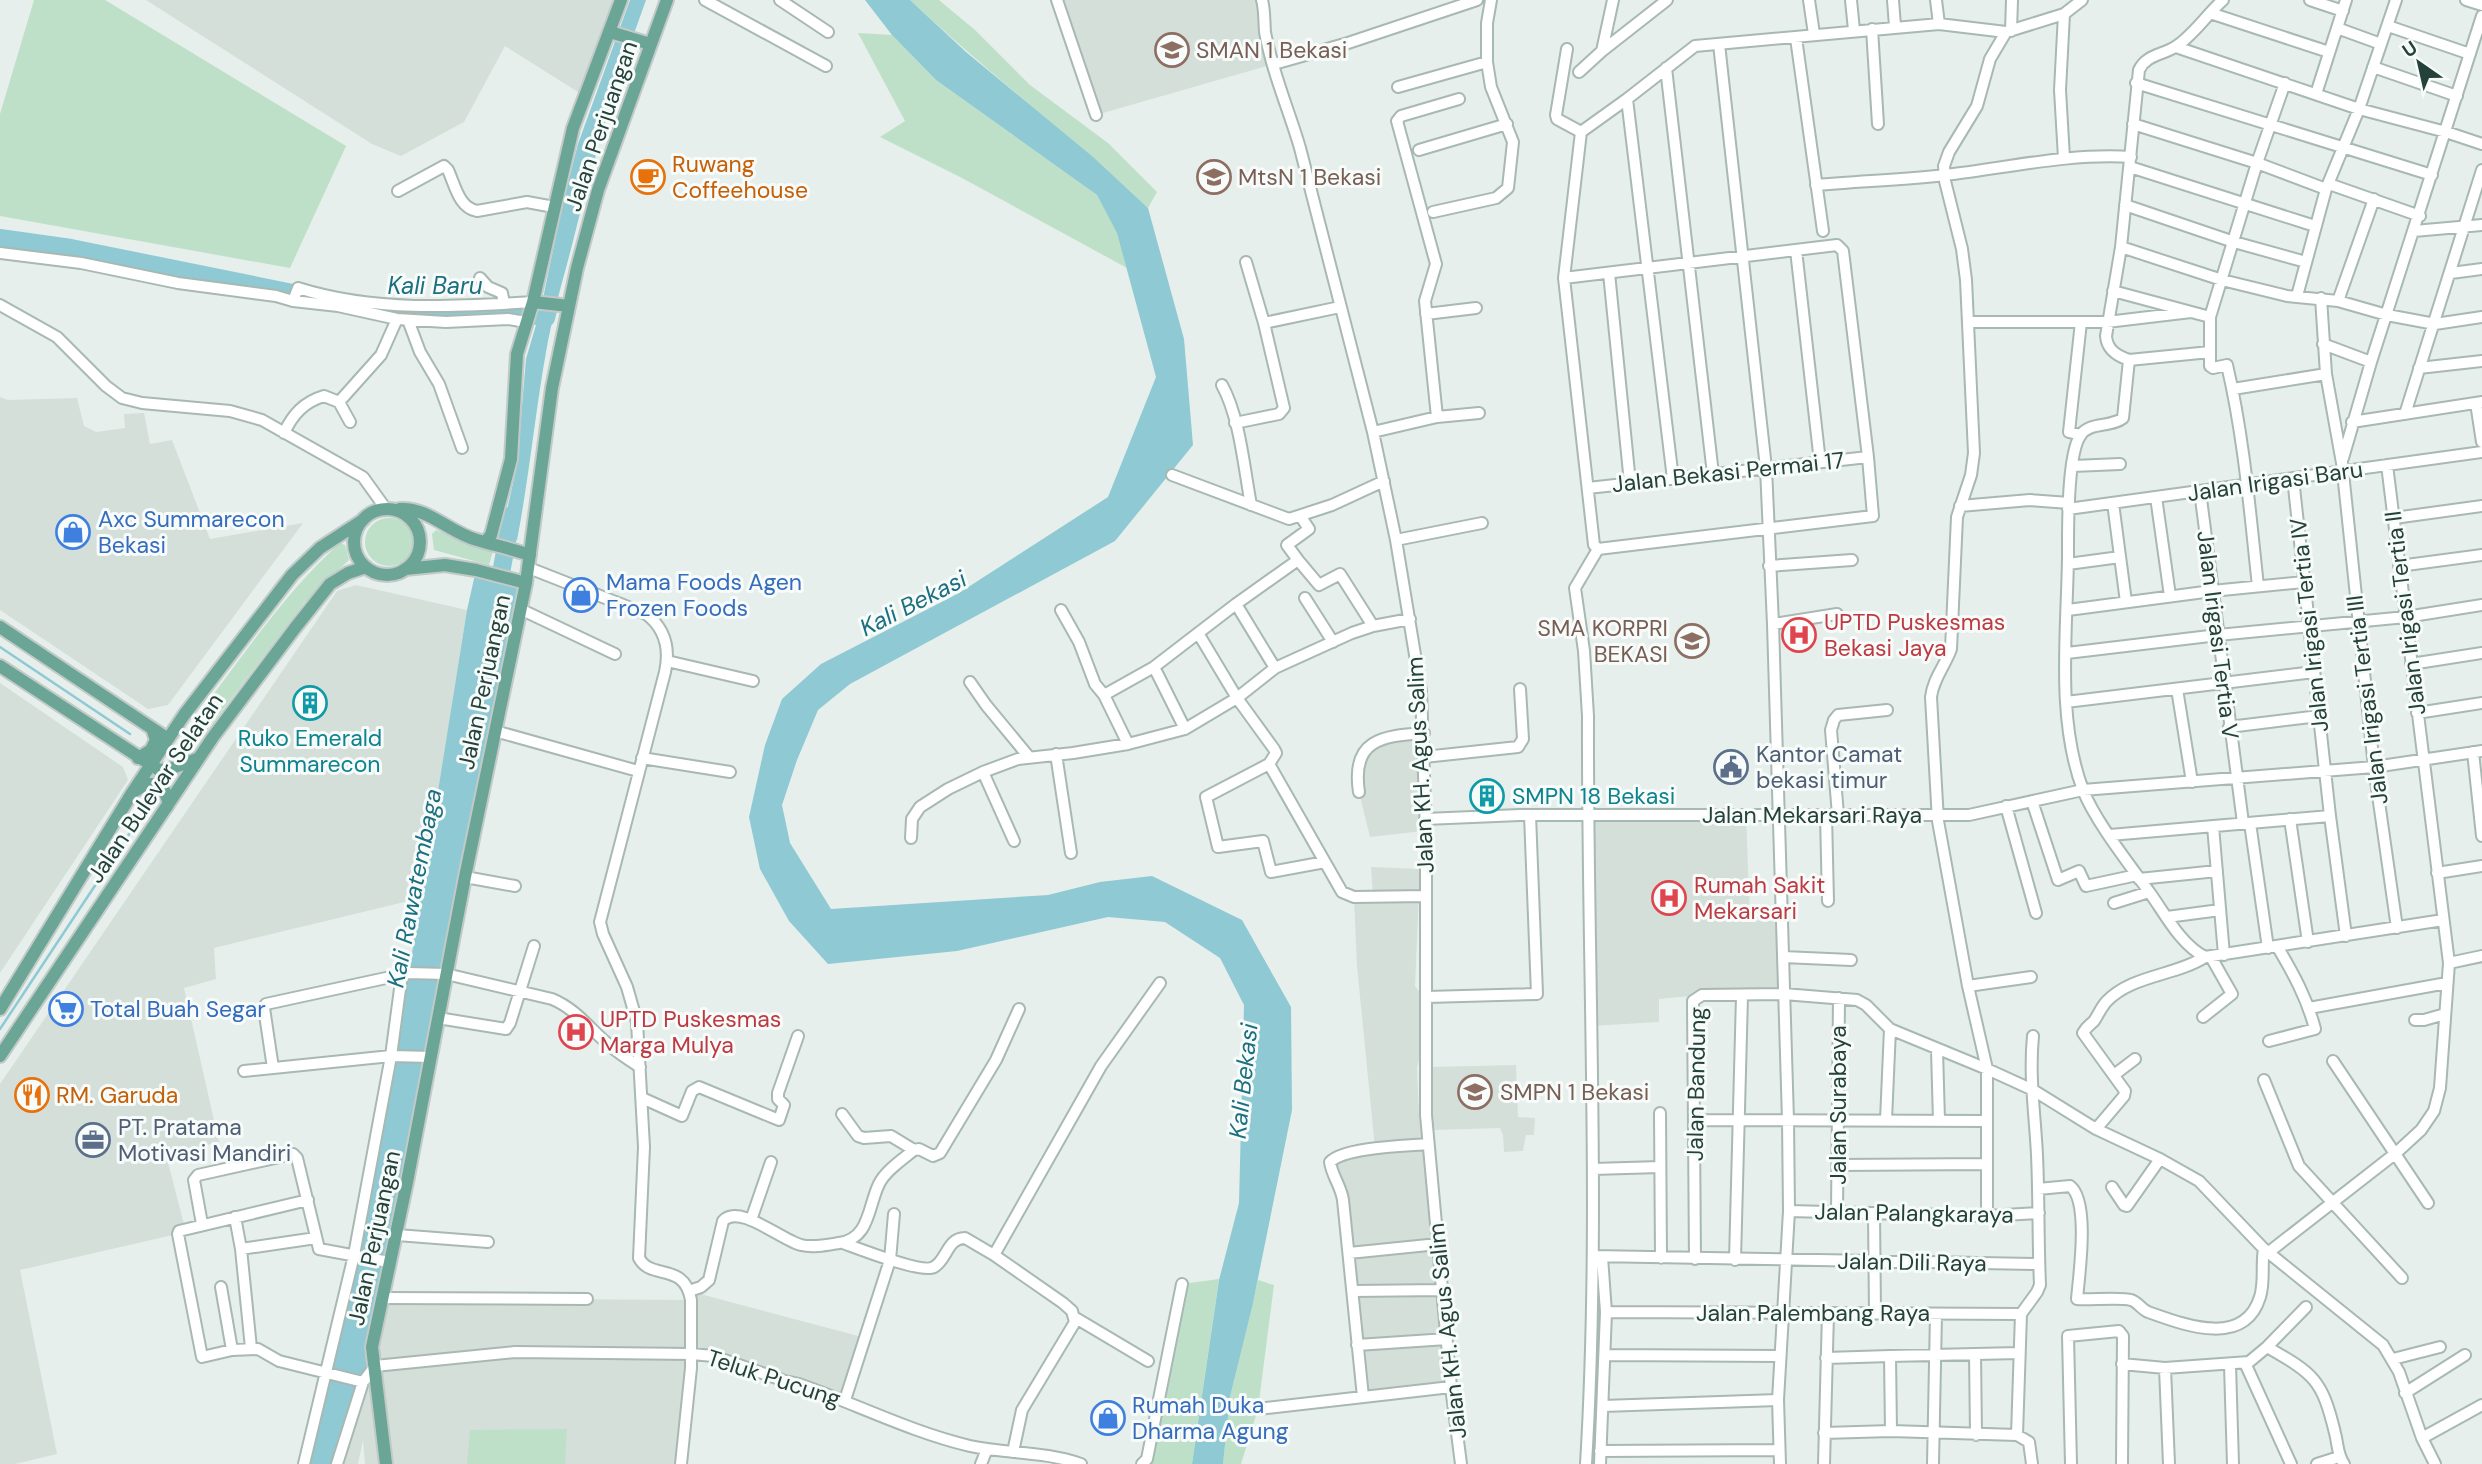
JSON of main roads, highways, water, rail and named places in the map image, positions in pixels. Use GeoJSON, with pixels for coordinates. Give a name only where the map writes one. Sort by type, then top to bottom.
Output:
{"type":"FeatureCollection","features":[{"type":"Feature","properties":{"kind":"main road","name":"Jalan Perjuangan"},"geometry":{"type":"LineString","coordinates":[[491,542],[510,460],[517,354],[526,321],[536,302],[554,207],[573,128],[612,33],[621,0]]}},
{"type":"Feature","properties":{"kind":"main road","name":"Jalan Perjuangan"},"geometry":{"type":"LineString","coordinates":[[386,1464],[372,1347],[386,1261],[397,1234],[426,1057],[438,1018],[441,974],[465,877],[520,609],[520,581],[528,568],[526,553],[566,305],[598,190],[645,42],[667,0]]}},
{"type":"Feature","properties":{"kind":"main road"},"geometry":{"type":"LineString","coordinates":[[612,33],[645,42]]}},
{"type":"Feature","properties":{"kind":"main road"},"geometry":{"type":"LineString","coordinates":[[536,302],[566,305]]}},
{"type":"Feature","properties":{"kind":"main road"},"geometry":{"type":"LineString","coordinates":[[520,581],[437,565],[385,574],[366,567],[357,554],[354,544],[357,528],[374,512],[408,508],[475,540],[526,553]]}},
{"type":"Feature","properties":{"kind":"main road"},"geometry":{"type":"LineString","coordinates":[[389,509],[406,515],[418,531],[419,550],[414,561],[405,569]]}},
{"type":"Feature","properties":{"kind":"main road","name":"Jalan Bulevar Selatan"},"geometry":{"type":"LineString","coordinates":[[0,1009],[132,793],[184,715],[292,575],[320,548],[363,520]]}},
{"type":"Feature","properties":{"kind":"main road"},"geometry":{"type":"LineString","coordinates":[[340,535],[348,548],[351,568],[348,573]]}},
{"type":"Feature","properties":{"kind":"main road","name":"Jalan Bulevar Selatan"},"geometry":{"type":"LineString","coordinates":[[0,1055],[199,758],[326,588],[348,573],[366,567]]}},
{"type":"Feature","properties":{"kind":"main road"},"geometry":{"type":"LineString","coordinates":[[0,627],[168,738]]}},
{"type":"Feature","properties":{"kind":"main road"},"geometry":{"type":"LineString","coordinates":[[0,666],[150,766],[159,770],[170,769],[199,758]]}},
{"type":"Feature","properties":{"kind":"main road"},"geometry":{"type":"LineString","coordinates":[[138,758],[151,750],[156,740],[152,728]]}},
{"type":"Feature","properties":{"kind":"main road"},"geometry":{"type":"LineString","coordinates":[[132,793],[146,784],[154,784],[167,795],[169,803],[164,812]]}},
{"type":"Feature","properties":{"kind":"water"},"geometry":{"type":"Polygon","coordinates":[[[630,0],[646,0],[605,123],[554,313],[517,540],[501,537],[517,465],[526,359],[541,308],[563,202],[578,144],[630,0]]]}},
{"type":"Feature","properties":{"kind":"water","name":"Kali Bekasi"},"geometry":{"type":"Polygon","coordinates":[[[865,0],[910,0],[966,52],[1093,157],[1148,208],[1184,339],[1193,445],[1115,541],[850,684],[818,710],[782,805],[790,843],[831,909],[1048,895],[1100,882],[1152,876],[1242,920],[1291,1007],[1292,1110],[1253,1303],[1230,1397],[1223,1464],[1192,1464],[1219,1280],[1239,1203],[1244,1005],[1220,958],[1165,922],[1108,917],[957,951],[828,964],[789,921],[760,869],[749,817],[765,745],[782,699],[821,664],[959,593],[1108,497],[1156,377],[1117,233],[1097,195],[936,80],[892,35],[865,0]]]}},
{"type":"Feature","properties":{"kind":"water"},"geometry":{"type":"Polygon","coordinates":[[[476,570],[526,583],[367,1376],[337,1464],[304,1464],[354,1255],[402,974],[409,972],[467,610],[476,570]]]}},
{"type":"Feature","properties":{"kind":"waterway","name":"Kali Baru"},"geometry":{"type":"LineString","coordinates":[[0,238],[71,248],[337,302]]}},
{"type":"Feature","properties":{"kind":"waterway","name":"Kali Baru"},"geometry":{"type":"LineString","coordinates":[[371,309],[394,313],[504,309],[546,318],[550,302]]}},
{"type":"Feature","properties":{"kind":"waterway","name":"Kali Rawatembaga"},"geometry":{"type":"LineString","coordinates":[[497,594],[512,515]]}},
{"type":"Feature","properties":{"kind":"waterway"},"geometry":{"type":"LineString","coordinates":[[0,647],[130,734]]}},
{"type":"Feature","properties":{"kind":"waterway"},"geometry":{"type":"LineString","coordinates":[[0,1029],[153,798]]}},
{"type":"Feature","properties":{"kind":"place","name":"SMAN 1 Bekasi"},"geometry":{"type":"Point","coordinates":[1172,50]}},
{"type":"Feature","properties":{"kind":"place","name":"Ruwang Coffeehouse"},"geometry":{"type":"Point","coordinates":[648,177]}},
{"type":"Feature","properties":{"kind":"place","name":"MtsN 1 Bekasi"},"geometry":{"type":"Point","coordinates":[1214,177]}},
{"type":"Feature","properties":{"kind":"place","name":"Axc Summarecon Bekasi"},"geometry":{"type":"Point","coordinates":[73,532]}},
{"type":"Feature","properties":{"kind":"place","name":"Mama Foods Agen Frozen Foods"},"geometry":{"type":"Point","coordinates":[581,595]}},
{"type":"Feature","properties":{"kind":"place","name":"UPTD Puskesmas Bekasi Jaya"},"geometry":{"type":"Point","coordinates":[1799,635]}},
{"type":"Feature","properties":{"kind":"place","name":"SMA KORPRI BEKASI"},"geometry":{"type":"Point","coordinates":[1692,641]}},
{"type":"Feature","properties":{"kind":"place","name":"Ruko Emerald Summarecon"},"geometry":{"type":"Point","coordinates":[310,703]}},
{"type":"Feature","properties":{"kind":"place","name":"Kantor Camat bekasi timur"},"geometry":{"type":"Point","coordinates":[1731,767]}},
{"type":"Feature","properties":{"kind":"place","name":"SMPN 18 Bekasi"},"geometry":{"type":"Point","coordinates":[1487,796]}},
{"type":"Feature","properties":{"kind":"place","name":"Rumah Sakit Mekarsari"},"geometry":{"type":"Point","coordinates":[1669,898]}},
{"type":"Feature","properties":{"kind":"place","name":"Total Buah Segar"},"geometry":{"type":"Point","coordinates":[66,1009]}},
{"type":"Feature","properties":{"kind":"place","name":"UPTD Puskesmas Marga Mulya"},"geometry":{"type":"Point","coordinates":[576,1032]}},
{"type":"Feature","properties":{"kind":"place","name":"SMPN 1 Bekasi"},"geometry":{"type":"Point","coordinates":[1475,1092]}},
{"type":"Feature","properties":{"kind":"place","name":"RM. Garuda"},"geometry":{"type":"Point","coordinates":[32,1095]}},
{"type":"Feature","properties":{"kind":"place","name":"PT. Pratama Motivasi Mandiri"},"geometry":{"type":"Point","coordinates":[93,1140]}},
{"type":"Feature","properties":{"kind":"place","name":"Rumah Duka Dharma Agung"},"geometry":{"type":"Point","coordinates":[1108,1418]}}]}
